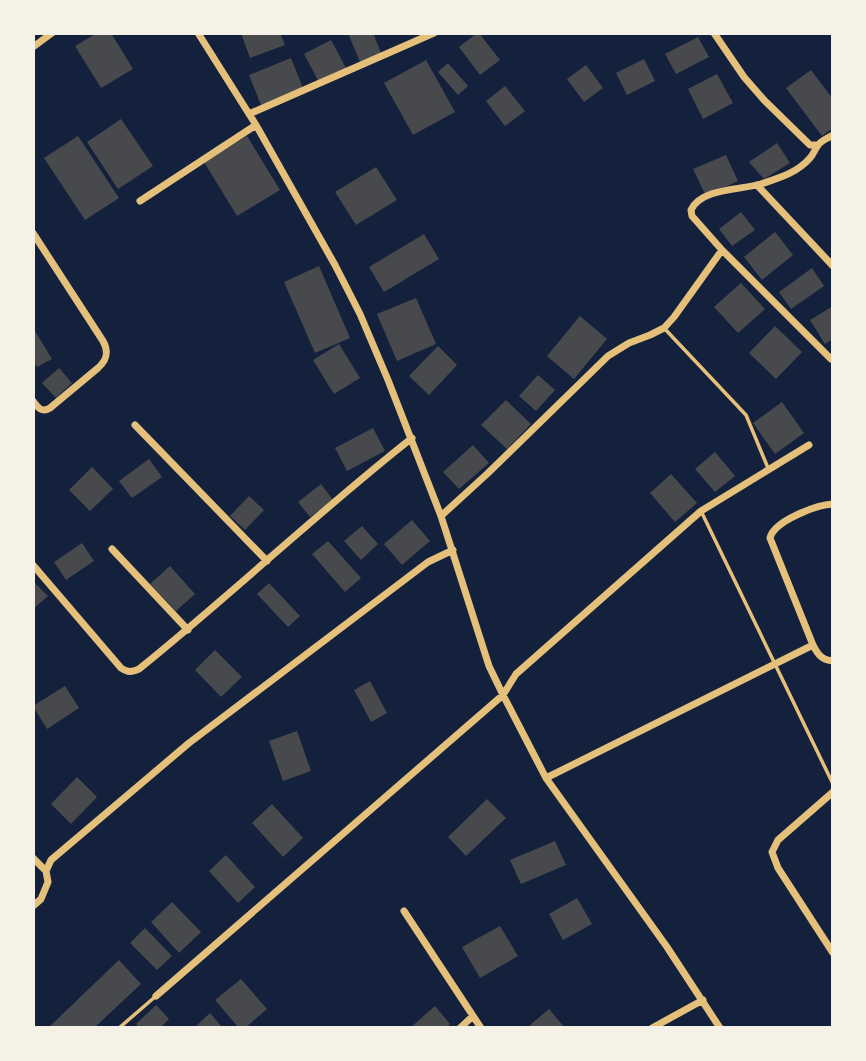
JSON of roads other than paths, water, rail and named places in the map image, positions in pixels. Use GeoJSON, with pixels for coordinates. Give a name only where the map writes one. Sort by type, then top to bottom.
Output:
{"type":"FeatureCollection","features":[{"type":"Feature","properties":{"kind":"street"},"geometry":{"type":"LineString","coordinates":[[33,47],[52,33]]}},
{"type":"Feature","properties":{"kind":"street"},"geometry":{"type":"LineString","coordinates":[[198,33],[256,125],[360,314],[412,438],[453,550],[489,666],[503,695],[547,778],[667,947],[720,1028]]}},
{"type":"Feature","properties":{"kind":"street"},"geometry":{"type":"LineString","coordinates":[[249,114],[434,33]]}},
{"type":"Feature","properties":{"kind":"street"},"geometry":{"type":"LineString","coordinates":[[714,33],[728,56],[764,100],[810,145],[817,145]]}},
{"type":"Feature","properties":{"kind":"street"},"geometry":{"type":"LineString","coordinates":[[140,201],[256,125]]}},
{"type":"Feature","properties":{"kind":"street"},"geometry":{"type":"LineString","coordinates":[[831,359],[722,250],[691,213],[692,206],[698,200],[715,193],[757,185],[796,170],[810,159],[817,145],[833,135]]}},
{"type":"Feature","properties":{"kind":"street"},"geometry":{"type":"LineString","coordinates":[[757,185],[833,266]]}},
{"type":"Feature","properties":{"kind":"street"},"geometry":{"type":"LineString","coordinates":[[33,233],[103,341],[107,352],[104,363],[99,368],[50,408],[40,409],[33,401]]}},
{"type":"Feature","properties":{"kind":"street"},"geometry":{"type":"LineString","coordinates":[[441,516],[608,356],[629,343],[664,328],[722,250]]}},
{"type":"Feature","properties":{"kind":"street"},"geometry":{"type":"LineString","coordinates":[[135,425],[267,561]]}},
{"type":"Feature","properties":{"kind":"street"},"geometry":{"type":"LineString","coordinates":[[33,565],[121,668],[129,672],[139,669],[188,630],[355,483],[412,438]]}},
{"type":"Feature","properties":{"kind":"street"},"geometry":{"type":"LineString","coordinates":[[156,996],[503,695],[516,674],[701,512],[809,445]]}},
{"type":"Feature","properties":{"kind":"street"},"geometry":{"type":"LineString","coordinates":[[833,503],[812,508],[778,526],[771,533],[771,543],[813,645],[819,656],[833,661]]}},
{"type":"Feature","properties":{"kind":"street"},"geometry":{"type":"LineString","coordinates":[[112,549],[188,630]]}},
{"type":"Feature","properties":{"kind":"street"},"geometry":{"type":"LineString","coordinates":[[46,871],[51,860],[190,743],[428,562],[453,550]]}},
{"type":"Feature","properties":{"kind":"street"},"geometry":{"type":"LineString","coordinates":[[547,778],[813,645]]}},
{"type":"Feature","properties":{"kind":"street"},"geometry":{"type":"LineString","coordinates":[[833,792],[778,840],[772,852],[778,868],[833,953]]}},
{"type":"Feature","properties":{"kind":"street"},"geometry":{"type":"LineString","coordinates":[[33,858],[46,871],[48,882],[41,899],[33,906]]}},
{"type":"Feature","properties":{"kind":"street"},"geometry":{"type":"LineString","coordinates":[[404,911],[481,1028]]}},
{"type":"Feature","properties":{"kind":"street"},"geometry":{"type":"LineString","coordinates":[[652,1028],[703,1000]]}},
{"type":"Feature","properties":{"kind":"street"},"geometry":{"type":"LineString","coordinates":[[460,1028],[473,1016]]}},
{"type":"Feature","properties":{"kind":"lane"},"geometry":{"type":"LineString","coordinates":[[664,328],[746,415],[769,470]]}},
{"type":"Feature","properties":{"kind":"lane"},"geometry":{"type":"LineString","coordinates":[[701,512],[833,784]]}},
{"type":"Feature","properties":{"kind":"lane"},"geometry":{"type":"LineString","coordinates":[[119,1028],[156,996]]}}]}
